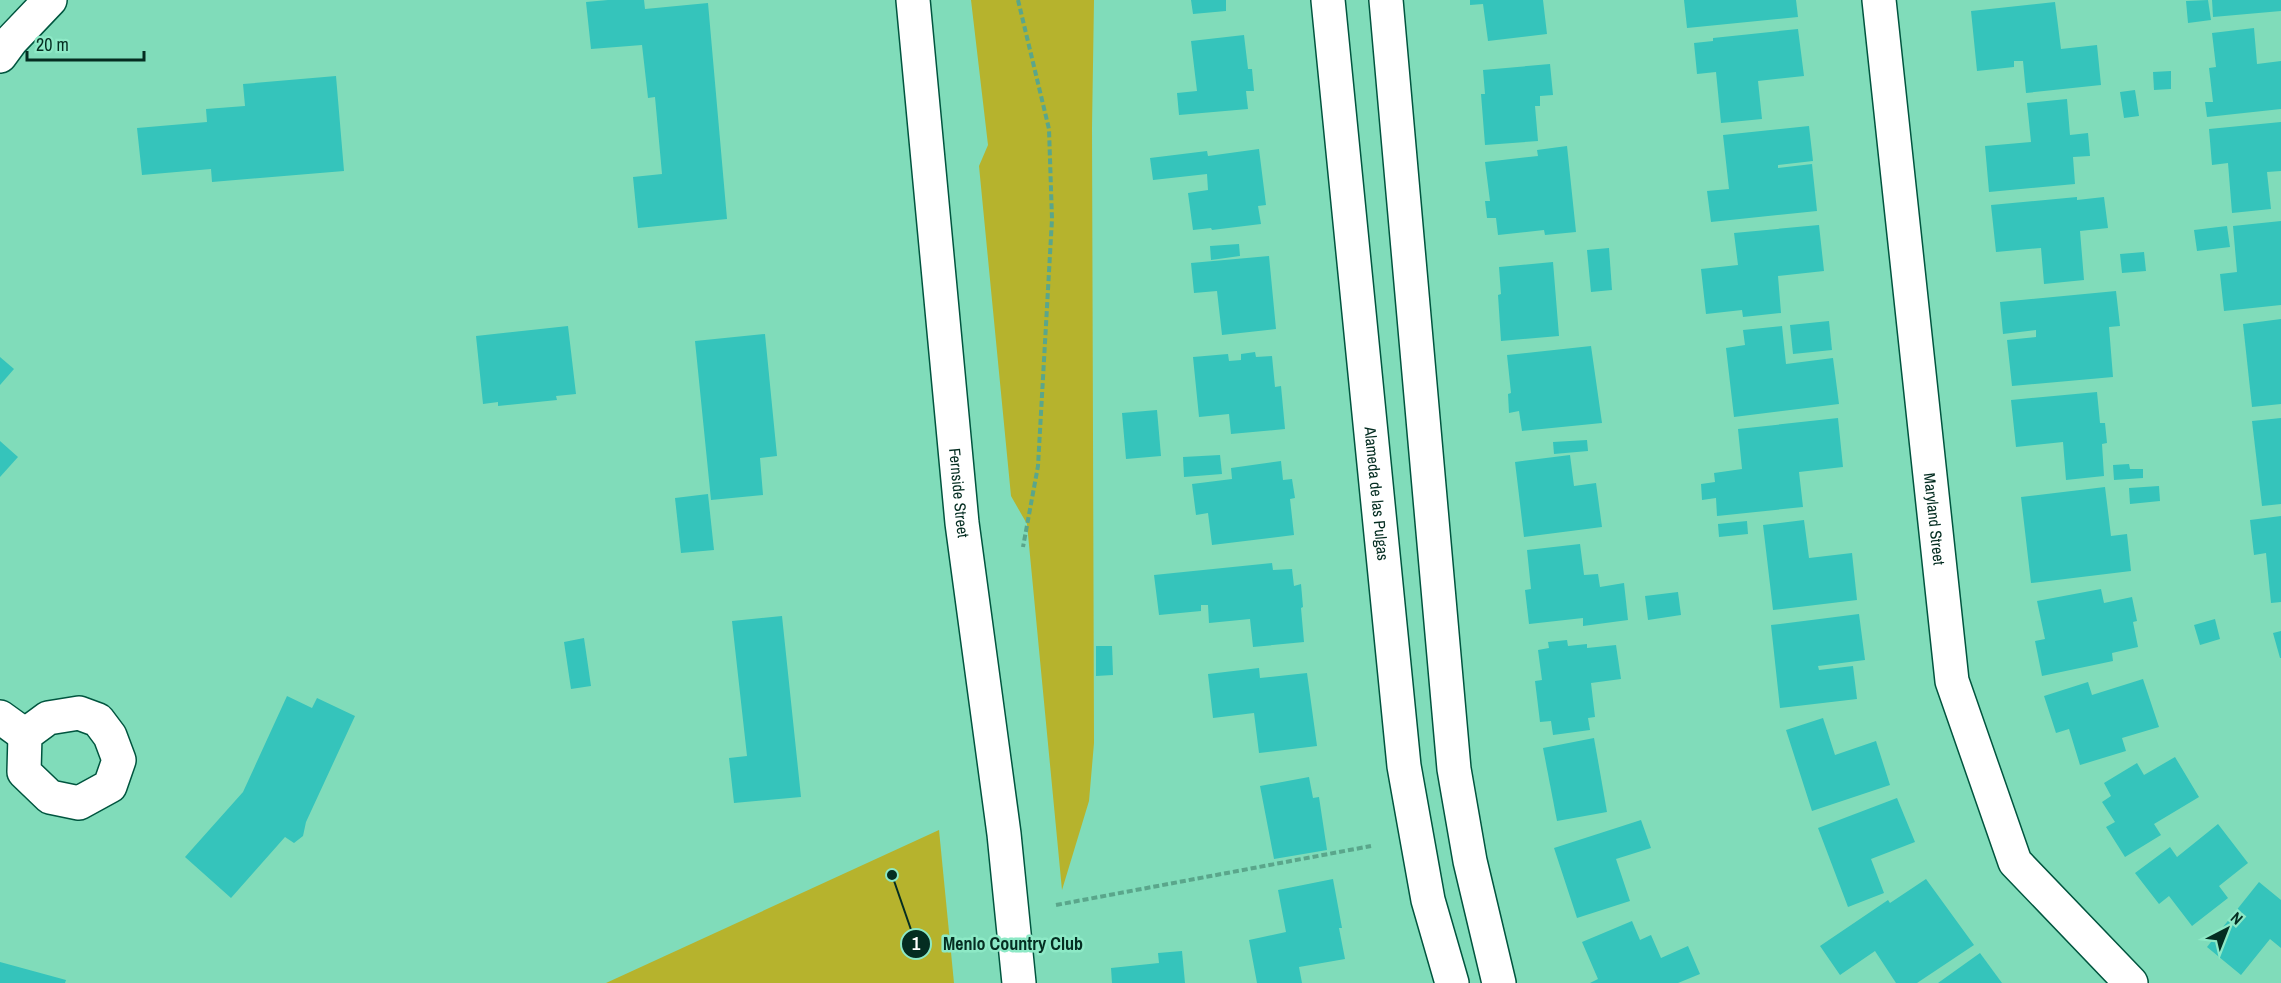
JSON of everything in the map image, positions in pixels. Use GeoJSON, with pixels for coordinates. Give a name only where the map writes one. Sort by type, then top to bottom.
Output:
{"type":"FeatureCollection","features":[{"type":"Feature","properties":{"kind":"street"},"geometry":{"type":"LineString","coordinates":[[0,56],[50,0]]}},
{"type":"Feature","properties":{"kind":"street","name":"Fernside Street"},"geometry":{"type":"LineString","coordinates":[[913,0],[962,523],[1004,834],[1019,983]]}},
{"type":"Feature","properties":{"kind":"street","name":"Alameda de las Pulgas"},"geometry":{"type":"LineString","coordinates":[[1328,0],[1404,766],[1428,900],[1452,983]]}},
{"type":"Feature","properties":{"kind":"street"},"geometry":{"type":"LineString","coordinates":[[1386,0],[1454,769],[1470,861],[1499,983]]}},
{"type":"Feature","properties":{"kind":"street","name":"Maryland Street"},"geometry":{"type":"LineString","coordinates":[[1879,0],[1952,681],[2015,862],[2131,983]]}},
{"type":"Feature","properties":{"kind":"path"},"geometry":{"type":"LineString","coordinates":[[1018,0],[1049,129],[1052,219],[1038,466],[1023,548]]}},
{"type":"Feature","properties":{"kind":"path"},"geometry":{"type":"LineString","coordinates":[[1056,905],[1371,846]]}},
{"type":"Feature","properties":{"kind":"shaded area"},"geometry":{"type":"Polygon","coordinates":[[[971,0],[1094,0],[1092,128],[1094,743],[1089,801],[1062,890],[1027,524],[1011,496],[979,166],[988,145],[971,0]]]}},
{"type":"Feature","properties":{"kind":"shaded area"},"geometry":{"type":"Polygon","coordinates":[[[939,830],[954,983],[606,983],[939,830]]]}},
{"type":"Feature","properties":{"kind":"building"},"geometry":{"type":"Polygon","coordinates":[[[644,0],[645,9],[708,3],[727,219],[638,228],[633,177],[662,174],[655,97],[648,98],[642,45],[591,49],[586,2],[644,0]]]}},
{"type":"Feature","properties":{"kind":"building"},"geometry":{"type":"Polygon","coordinates":[[[1191,0],[1226,0],[1226,11],[1193,14],[1191,0]]]}},
{"type":"Feature","properties":{"kind":"building"},"geometry":{"type":"Polygon","coordinates":[[[1470,0],[1543,0],[1547,34],[1488,41],[1483,4],[1470,5],[1470,0]]]}},
{"type":"Feature","properties":{"kind":"building"},"geometry":{"type":"Polygon","coordinates":[[[1684,0],[1796,0],[1798,17],[1687,28],[1684,0]]]}},
{"type":"Feature","properties":{"kind":"building"},"geometry":{"type":"Polygon","coordinates":[[[2208,0],[2211,20],[2188,23],[2186,1],[2208,0]]]}},
{"type":"Feature","properties":{"kind":"building"},"geometry":{"type":"Polygon","coordinates":[[[2212,0],[2281,0],[2281,11],[2213,17],[2212,0]]]}},
{"type":"Feature","properties":{"kind":"building"},"geometry":{"type":"Polygon","coordinates":[[[2055,2],[2061,49],[2097,45],[2101,85],[2026,93],[2023,61],[2014,61],[2014,67],[1977,71],[1971,11],[2055,2]]]}},
{"type":"Feature","properties":{"kind":"building"},"geometry":{"type":"Polygon","coordinates":[[[2254,28],[2257,64],[2281,61],[2281,109],[2207,117],[2205,102],[2213,102],[2209,68],[2216,67],[2212,33],[2254,28]]]}},
{"type":"Feature","properties":{"kind":"building"},"geometry":{"type":"Polygon","coordinates":[[[1798,29],[1804,76],[1758,81],[1762,119],[1721,123],[1716,72],[1697,74],[1694,43],[1713,41],[1713,38],[1798,29]]]}},
{"type":"Feature","properties":{"kind":"building"},"geometry":{"type":"Polygon","coordinates":[[[1244,35],[1248,69],[1252,69],[1254,91],[1246,91],[1248,109],[1179,115],[1177,93],[1197,91],[1191,41],[1244,35]]]}},
{"type":"Feature","properties":{"kind":"building"},"geometry":{"type":"Polygon","coordinates":[[[1550,64],[1553,95],[1540,96],[1540,106],[1535,106],[1538,141],[1485,145],[1481,94],[1485,94],[1483,70],[1550,64]]]}},
{"type":"Feature","properties":{"kind":"building"},"geometry":{"type":"Polygon","coordinates":[[[2171,71],[2171,89],[2154,90],[2153,72],[2171,71]]]}},
{"type":"Feature","properties":{"kind":"building"},"geometry":{"type":"Polygon","coordinates":[[[336,76],[344,171],[212,182],[211,169],[142,175],[137,128],[207,122],[206,109],[245,106],[243,84],[336,76]]]}},
{"type":"Feature","properties":{"kind":"building"},"geometry":{"type":"Polygon","coordinates":[[[2135,90],[2139,116],[2124,118],[2120,92],[2135,90]]]}},
{"type":"Feature","properties":{"kind":"building"},"geometry":{"type":"Polygon","coordinates":[[[2067,99],[2070,135],[2088,133],[2090,156],[2073,157],[2075,184],[1989,192],[1985,146],[2031,142],[2027,103],[2067,99]]]}},
{"type":"Feature","properties":{"kind":"building"},"geometry":{"type":"Polygon","coordinates":[[[2281,122],[2281,171],[2267,172],[2271,209],[2232,213],[2228,163],[2212,165],[2209,129],[2281,122]]]}},
{"type":"Feature","properties":{"kind":"building"},"geometry":{"type":"Polygon","coordinates":[[[1809,126],[1813,161],[1778,165],[1778,168],[1812,164],[1817,211],[1711,222],[1707,191],[1729,189],[1723,135],[1809,126]]]}},
{"type":"Feature","properties":{"kind":"building"},"geometry":{"type":"Polygon","coordinates":[[[1567,146],[1576,232],[1545,235],[1544,230],[1498,235],[1496,218],[1487,218],[1485,201],[1490,201],[1485,162],[1538,156],[1537,150],[1567,146]]]}},
{"type":"Feature","properties":{"kind":"building"},"geometry":{"type":"Polygon","coordinates":[[[1259,149],[1266,205],[1258,206],[1261,224],[1193,230],[1188,193],[1208,190],[1207,174],[1153,180],[1150,158],[1207,151],[1208,156],[1259,149]]]}},
{"type":"Feature","properties":{"kind":"building"},"geometry":{"type":"Polygon","coordinates":[[[2077,197],[2077,200],[2104,197],[2108,228],[2080,231],[2084,280],[2044,284],[2041,248],[1996,252],[1991,205],[2077,197]]]}},
{"type":"Feature","properties":{"kind":"building"},"geometry":{"type":"Polygon","coordinates":[[[2281,221],[2281,305],[2224,311],[2220,274],[2237,272],[2233,226],[2281,221]]]}},
{"type":"Feature","properties":{"kind":"building"},"geometry":{"type":"Polygon","coordinates":[[[1819,225],[1824,271],[1778,276],[1781,313],[1743,317],[1742,310],[1706,314],[1701,269],[1738,265],[1734,233],[1819,225]]]}},
{"type":"Feature","properties":{"kind":"building"},"geometry":{"type":"Polygon","coordinates":[[[2227,226],[2230,247],[2197,251],[2194,230],[2227,226]]]}},
{"type":"Feature","properties":{"kind":"building"},"geometry":{"type":"Polygon","coordinates":[[[1239,244],[1240,256],[1211,260],[1210,246],[1239,244]]]}},
{"type":"Feature","properties":{"kind":"building"},"geometry":{"type":"Polygon","coordinates":[[[1609,248],[1612,290],[1591,292],[1587,250],[1609,248]]]}},
{"type":"Feature","properties":{"kind":"building"},"geometry":{"type":"Polygon","coordinates":[[[2144,252],[2146,271],[2122,273],[2120,254],[2144,252]]]}},
{"type":"Feature","properties":{"kind":"building"},"geometry":{"type":"Polygon","coordinates":[[[1269,256],[1276,329],[1222,335],[1217,291],[1194,293],[1191,263],[1269,256]]]}},
{"type":"Feature","properties":{"kind":"building"},"geometry":{"type":"Polygon","coordinates":[[[1553,262],[1559,336],[1501,341],[1499,267],[1553,262]]]}},
{"type":"Feature","properties":{"kind":"building"},"geometry":{"type":"Polygon","coordinates":[[[2116,291],[2120,326],[2109,327],[2113,377],[2012,386],[2007,340],[2036,337],[2036,330],[2003,334],[2000,302],[2116,291]]]}},
{"type":"Feature","properties":{"kind":"building"},"geometry":{"type":"Polygon","coordinates":[[[2281,319],[2281,404],[2252,407],[2243,324],[2281,319]]]}},
{"type":"Feature","properties":{"kind":"building"},"geometry":{"type":"Polygon","coordinates":[[[1829,321],[1832,350],[1793,354],[1790,325],[1829,321]]]}},
{"type":"Feature","properties":{"kind":"building"},"geometry":{"type":"Polygon","coordinates":[[[568,326],[576,394],[556,396],[557,400],[498,406],[498,402],[483,404],[476,336],[568,326]]]}},
{"type":"Feature","properties":{"kind":"building"},"geometry":{"type":"Polygon","coordinates":[[[1782,326],[1786,364],[1833,358],[1839,404],[1734,417],[1726,348],[1745,345],[1743,330],[1782,326]]]}},
{"type":"Feature","properties":{"kind":"building"},"geometry":{"type":"Polygon","coordinates":[[[765,334],[777,456],[760,458],[763,495],[711,500],[695,341],[765,334]]]}},
{"type":"Feature","properties":{"kind":"building"},"geometry":{"type":"Polygon","coordinates":[[[1591,346],[1602,423],[1522,431],[1519,411],[1509,413],[1508,394],[1511,393],[1507,355],[1591,346]]]}},
{"type":"Feature","properties":{"kind":"building"},"geometry":{"type":"Polygon","coordinates":[[[1255,352],[1256,357],[1272,356],[1275,387],[1281,386],[1285,429],[1231,434],[1229,414],[1199,417],[1193,357],[1228,354],[1229,361],[1241,360],[1241,354],[1255,352]]]}},
{"type":"Feature","properties":{"kind":"building"},"geometry":{"type":"Polygon","coordinates":[[[0,357],[14,369],[0,385],[0,357]]]}},
{"type":"Feature","properties":{"kind":"building"},"geometry":{"type":"Polygon","coordinates":[[[2097,392],[2100,423],[2105,423],[2107,443],[2102,444],[2104,476],[2066,480],[2063,442],[2016,447],[2011,400],[2097,392]]]}},
{"type":"Feature","properties":{"kind":"building"},"geometry":{"type":"Polygon","coordinates":[[[1157,410],[1161,456],[1126,459],[1122,413],[1157,410]]]}},
{"type":"Feature","properties":{"kind":"building"},"geometry":{"type":"Polygon","coordinates":[[[1838,418],[1843,467],[1799,472],[1803,507],[1717,516],[1716,498],[1702,500],[1701,484],[1715,482],[1714,473],[1742,469],[1738,429],[1838,418]]]}},
{"type":"Feature","properties":{"kind":"building"},"geometry":{"type":"Polygon","coordinates":[[[2281,418],[2281,504],[2262,506],[2252,421],[2281,418]]]}},
{"type":"Feature","properties":{"kind":"building"},"geometry":{"type":"Polygon","coordinates":[[[1587,440],[1588,451],[1554,454],[1553,442],[1587,440]]]}},
{"type":"Feature","properties":{"kind":"building"},"geometry":{"type":"Polygon","coordinates":[[[0,441],[18,457],[0,477],[0,441]]]}},
{"type":"Feature","properties":{"kind":"building"},"geometry":{"type":"Polygon","coordinates":[[[1220,455],[1222,474],[1184,477],[1183,457],[1220,455]]]}},
{"type":"Feature","properties":{"kind":"building"},"geometry":{"type":"Polygon","coordinates":[[[1570,455],[1574,486],[1596,483],[1602,527],[1524,537],[1515,462],[1570,455]]]}},
{"type":"Feature","properties":{"kind":"building"},"geometry":{"type":"Polygon","coordinates":[[[1281,461],[1283,480],[1292,479],[1295,498],[1290,499],[1294,535],[1212,545],[1208,513],[1196,515],[1192,484],[1232,479],[1231,468],[1281,461]]]}},
{"type":"Feature","properties":{"kind":"building"},"geometry":{"type":"Polygon","coordinates":[[[2129,464],[2130,469],[2143,469],[2143,478],[2114,480],[2113,465],[2129,464]]]}},
{"type":"Feature","properties":{"kind":"building"},"geometry":{"type":"Polygon","coordinates":[[[2159,486],[2160,501],[2130,504],[2129,488],[2159,486]]]}},
{"type":"Feature","properties":{"kind":"building"},"geometry":{"type":"Polygon","coordinates":[[[2105,487],[2111,536],[2127,534],[2131,571],[2031,583],[2021,497],[2105,487]]]}},
{"type":"Feature","properties":{"kind":"building"},"geometry":{"type":"Polygon","coordinates":[[[708,494],[714,550],[681,553],[675,498],[708,494]]]}},
{"type":"Feature","properties":{"kind":"building"},"geometry":{"type":"Polygon","coordinates":[[[2281,516],[2281,602],[2271,603],[2266,553],[2254,555],[2250,520],[2281,516]]]}},
{"type":"Feature","properties":{"kind":"building"},"geometry":{"type":"Polygon","coordinates":[[[1804,520],[1809,558],[1852,553],[1857,600],[1773,610],[1763,525],[1804,520]]]}},
{"type":"Feature","properties":{"kind":"building"},"geometry":{"type":"Polygon","coordinates":[[[1747,521],[1748,534],[1719,537],[1718,524],[1747,521]]]}},
{"type":"Feature","properties":{"kind":"building"},"geometry":{"type":"Polygon","coordinates":[[[1580,544],[1584,575],[1598,574],[1600,587],[1624,583],[1628,620],[1583,626],[1583,618],[1529,624],[1525,590],[1531,589],[1527,550],[1580,544]]]}},
{"type":"Feature","properties":{"kind":"building"},"geometry":{"type":"Polygon","coordinates":[[[1272,563],[1273,570],[1292,569],[1294,586],[1301,584],[1304,642],[1253,647],[1250,619],[1209,623],[1208,605],[1201,605],[1201,611],[1159,615],[1154,575],[1272,563]]]}},
{"type":"Feature","properties":{"kind":"building"},"geometry":{"type":"Polygon","coordinates":[[[2101,589],[2104,603],[2132,597],[2137,621],[2133,622],[2138,647],[2112,653],[2113,661],[2042,676],[2035,641],[2045,639],[2037,601],[2101,589]]]}},
{"type":"Feature","properties":{"kind":"building"},"geometry":{"type":"Polygon","coordinates":[[[1678,592],[1681,615],[1648,620],[1645,596],[1678,592]]]}},
{"type":"Feature","properties":{"kind":"building"},"geometry":{"type":"Polygon","coordinates":[[[1859,614],[1865,660],[1818,666],[1819,670],[1853,666],[1857,699],[1780,708],[1771,625],[1859,614]]]}},
{"type":"Feature","properties":{"kind":"building"},"geometry":{"type":"Polygon","coordinates":[[[782,616],[801,797],[734,803],[729,758],[747,756],[732,621],[782,616]]]}},
{"type":"Feature","properties":{"kind":"building"},"geometry":{"type":"Polygon","coordinates":[[[2215,619],[2220,639],[2200,645],[2194,625],[2215,619]]]}},
{"type":"Feature","properties":{"kind":"building"},"geometry":{"type":"Polygon","coordinates":[[[2281,631],[2281,658],[2280,658],[2273,633],[2281,631]]]}},
{"type":"Feature","properties":{"kind":"building"},"geometry":{"type":"Polygon","coordinates":[[[584,638],[591,686],[571,689],[564,642],[584,638]]]}},
{"type":"Feature","properties":{"kind":"building"},"geometry":{"type":"Polygon","coordinates":[[[1567,640],[1568,646],[1587,644],[1587,648],[1616,645],[1621,679],[1591,683],[1595,717],[1588,718],[1590,730],[1553,735],[1551,721],[1540,722],[1535,681],[1542,680],[1538,650],[1549,648],[1548,642],[1567,640]]]}},
{"type":"Feature","properties":{"kind":"building"},"geometry":{"type":"Polygon","coordinates":[[[1096,646],[1112,646],[1113,675],[1096,676],[1096,646]]]}},
{"type":"Feature","properties":{"kind":"building"},"geometry":{"type":"Polygon","coordinates":[[[1259,668],[1260,678],[1307,673],[1317,746],[1259,753],[1254,713],[1213,718],[1208,674],[1259,668]]]}},
{"type":"Feature","properties":{"kind":"building"},"geometry":{"type":"Polygon","coordinates":[[[2143,679],[2159,727],[2122,738],[2126,751],[2080,765],[2069,729],[2056,733],[2044,696],[2088,682],[2092,695],[2143,679]]]}},
{"type":"Feature","properties":{"kind":"building"},"geometry":{"type":"Polygon","coordinates":[[[287,696],[312,708],[317,698],[355,716],[306,822],[303,836],[294,843],[285,837],[231,898],[185,857],[243,792],[287,696]]]}},
{"type":"Feature","properties":{"kind":"building"},"geometry":{"type":"Polygon","coordinates":[[[1823,718],[1835,755],[1876,741],[1890,785],[1812,811],[1786,730],[1823,718]]]}},
{"type":"Feature","properties":{"kind":"building"},"geometry":{"type":"Polygon","coordinates":[[[1594,738],[1607,812],[1557,821],[1543,748],[1594,738]]]}},
{"type":"Feature","properties":{"kind":"building"},"geometry":{"type":"Polygon","coordinates":[[[2175,757],[2199,797],[2154,824],[2161,835],[2125,857],[2106,827],[2115,822],[2102,802],[2111,796],[2104,783],[2137,763],[2144,775],[2175,757]]]}},
{"type":"Feature","properties":{"kind":"building"},"geometry":{"type":"Polygon","coordinates":[[[1309,777],[1313,798],[1319,797],[1327,850],[1274,859],[1260,786],[1309,777]]]}},
{"type":"Feature","properties":{"kind":"building"},"geometry":{"type":"Polygon","coordinates":[[[1897,798],[1915,842],[1871,859],[1884,893],[1848,907],[1818,828],[1897,798]]]}},
{"type":"Feature","properties":{"kind":"building"},"geometry":{"type":"Polygon","coordinates":[[[1641,820],[1651,848],[1616,859],[1630,901],[1577,918],[1554,848],[1641,820]]]}},
{"type":"Feature","properties":{"kind":"building"},"geometry":{"type":"Polygon","coordinates":[[[2218,824],[2248,863],[2219,886],[2228,898],[2192,926],[2169,896],[2159,904],[2135,873],[2170,847],[2177,857],[2218,824]]]}},
{"type":"Feature","properties":{"kind":"building"},"geometry":{"type":"Polygon","coordinates":[[[1333,879],[1345,959],[1299,967],[1302,983],[1257,983],[1249,940],[1286,932],[1278,890],[1333,879]]]}},
{"type":"Feature","properties":{"kind":"building"},"geometry":{"type":"Polygon","coordinates":[[[1926,879],[1974,945],[1917,983],[1896,983],[1875,951],[1840,975],[1820,946],[1888,900],[1890,903],[1926,879]]]}},
{"type":"Feature","properties":{"kind":"building"},"geometry":{"type":"Polygon","coordinates":[[[2259,882],[2281,900],[2281,948],[2270,939],[2241,975],[2207,947],[2259,882]]]}},
{"type":"Feature","properties":{"kind":"building"},"geometry":{"type":"Polygon","coordinates":[[[1632,921],[1640,940],[1651,935],[1661,958],[1688,946],[1700,974],[1678,983],[1590,983],[1598,979],[1582,942],[1632,921]]]}},
{"type":"Feature","properties":{"kind":"building"},"geometry":{"type":"Polygon","coordinates":[[[1182,951],[1185,983],[1112,983],[1111,968],[1159,963],[1158,953],[1182,951]]]}},
{"type":"Feature","properties":{"kind":"building"},"geometry":{"type":"Polygon","coordinates":[[[1980,953],[2002,983],[1938,983],[1980,953]]]}},
{"type":"Feature","properties":{"kind":"building"},"geometry":{"type":"Polygon","coordinates":[[[0,962],[66,980],[65,983],[0,983],[0,962]]]}},
{"type":"Feature","properties":{"kind":"place","name":"Menlo Country Club"},"geometry":{"type":"Point","coordinates":[892,875]}}]}
